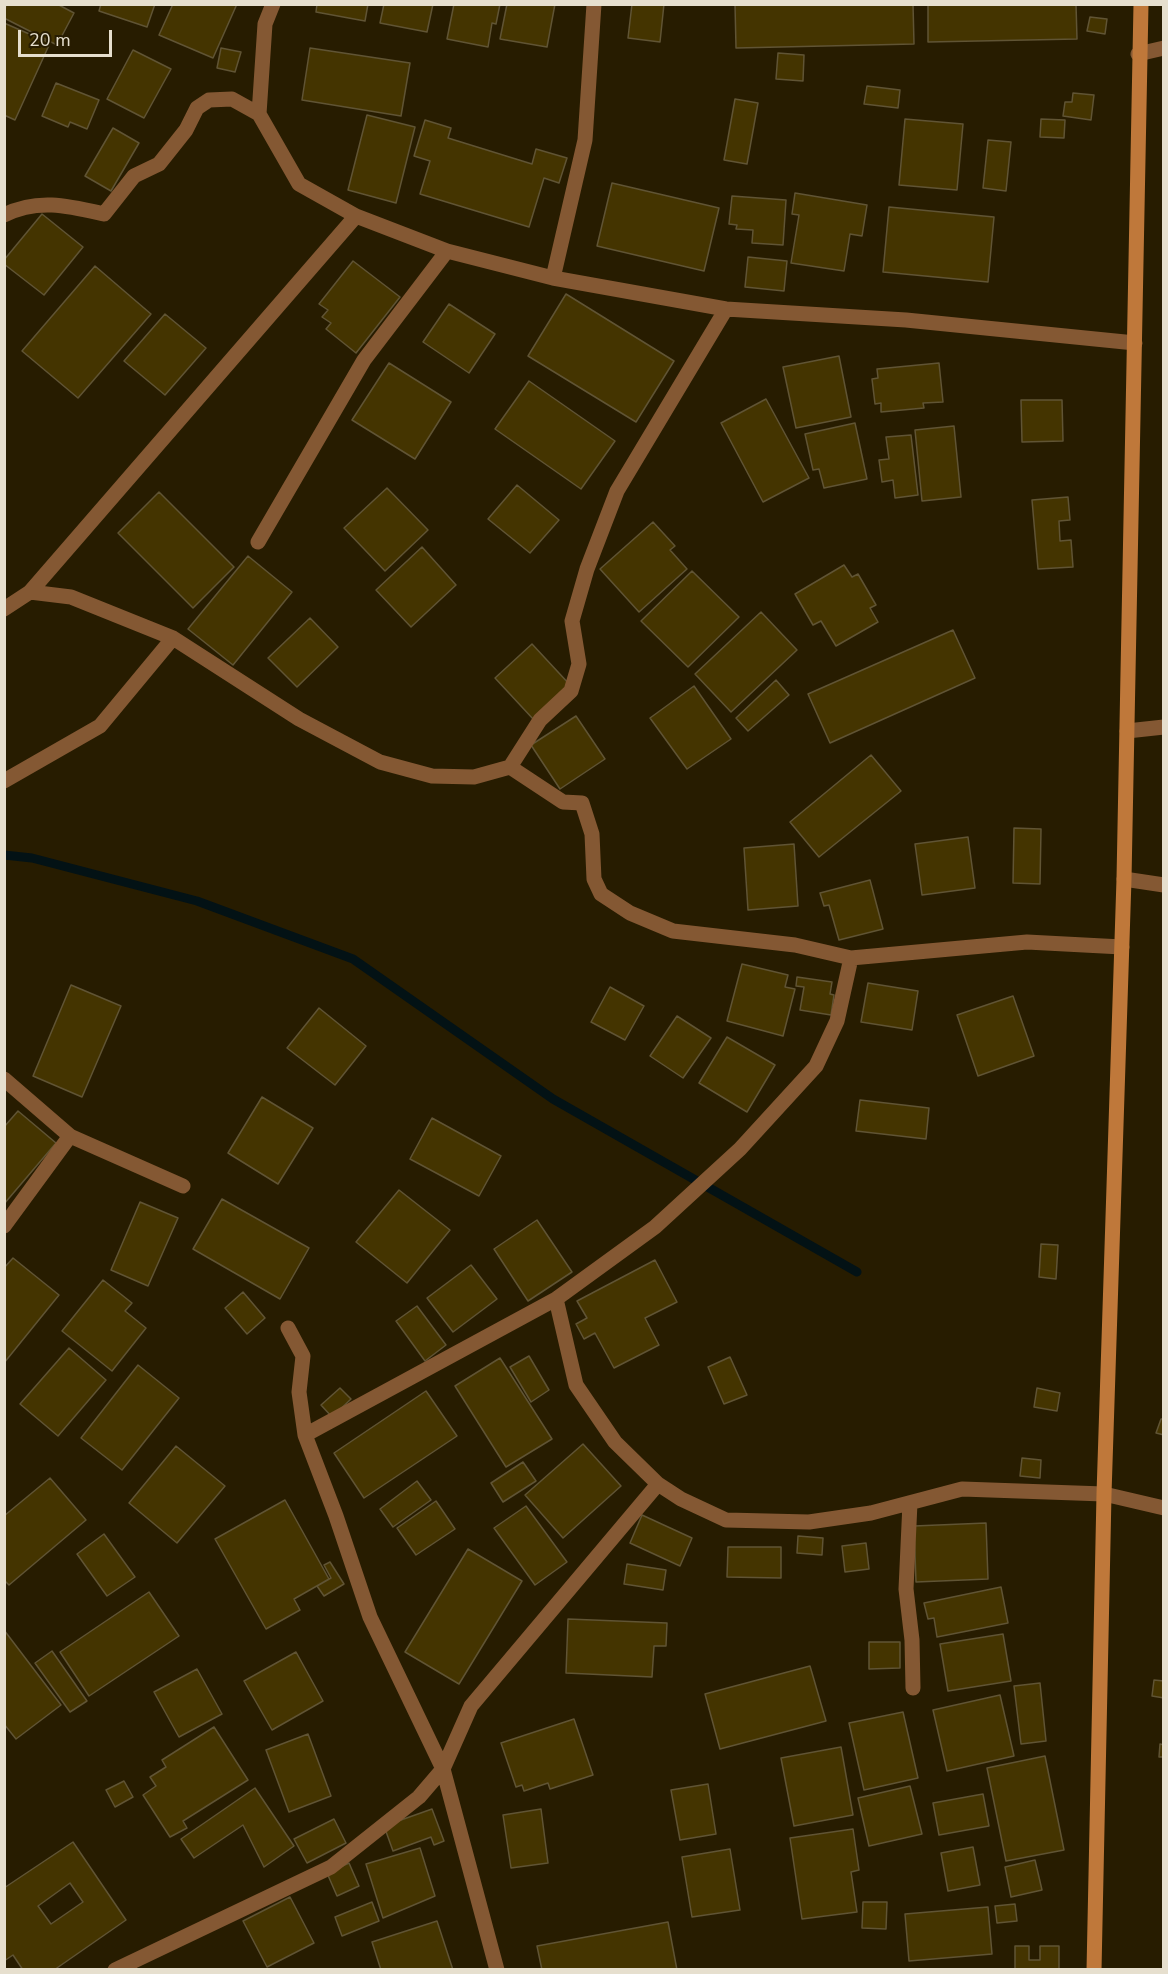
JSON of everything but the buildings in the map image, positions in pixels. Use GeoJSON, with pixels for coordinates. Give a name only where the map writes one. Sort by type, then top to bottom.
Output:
{"type":"FeatureCollection","features":[{"type":"Feature","properties":{"kind":"main road"},"geometry":{"type":"LineString","coordinates":[[1094,1970],[1104,1494],[1124,879],[1135,343],[1138,54],[1141,4]]}},
{"type":"Feature","properties":{"kind":"street"},"geometry":{"type":"LineString","coordinates":[[259,114],[265,24],[273,4]]}},
{"type":"Feature","properties":{"kind":"street"},"geometry":{"type":"LineString","coordinates":[[553,278],[585,140],[594,4]]}},
{"type":"Feature","properties":{"kind":"street"},"geometry":{"type":"LineString","coordinates":[[1138,54],[1164,48]]}},
{"type":"Feature","properties":{"kind":"street"},"geometry":{"type":"LineString","coordinates":[[4,215],[18,208],[54,203],[104,214],[134,176],[159,164],[186,130],[197,108],[209,100],[232,99],[259,114],[299,184],[356,216],[447,251],[553,278],[726,309],[906,320],[1135,343]]}},
{"type":"Feature","properties":{"kind":"street"},"geometry":{"type":"LineString","coordinates":[[4,609],[30,592],[356,216]]}},
{"type":"Feature","properties":{"kind":"street"},"geometry":{"type":"LineString","coordinates":[[258,542],[364,360],[447,251]]}},
{"type":"Feature","properties":{"kind":"street"},"geometry":{"type":"LineString","coordinates":[[30,592],[71,597],[173,638],[299,719],[380,762],[432,776],[474,777],[510,766],[540,720],[571,691],[579,664],[572,621],[587,569],[617,491],[726,309]]}},
{"type":"Feature","properties":{"kind":"street"},"geometry":{"type":"LineString","coordinates":[[4,781],[100,726],[173,638]]}},
{"type":"Feature","properties":{"kind":"street"},"geometry":{"type":"LineString","coordinates":[[1127,730],[1164,727]]}},
{"type":"Feature","properties":{"kind":"street"},"geometry":{"type":"LineString","coordinates":[[510,766],[563,802],[582,803],[592,834],[594,879],[602,894],[630,913],[673,931],[795,945],[851,958],[1027,942],[1122,946]]}},
{"type":"Feature","properties":{"kind":"street"},"geometry":{"type":"LineString","coordinates":[[1124,879],[1164,885]]}},
{"type":"Feature","properties":{"kind":"street"},"geometry":{"type":"LineString","coordinates":[[305,1435],[556,1299],[655,1227],[740,1149],[816,1066],[837,1021],[851,958]]}},
{"type":"Feature","properties":{"kind":"street"},"geometry":{"type":"LineString","coordinates":[[4,1079],[70,1136],[183,1186]]}},
{"type":"Feature","properties":{"kind":"street"},"geometry":{"type":"LineString","coordinates":[[4,1226],[70,1136]]}},
{"type":"Feature","properties":{"kind":"street"},"geometry":{"type":"LineString","coordinates":[[556,1299],[576,1385],[615,1442],[658,1484],[681,1499],[726,1520],[809,1522],[871,1513],[962,1489],[1104,1494],[1164,1508]]}},
{"type":"Feature","properties":{"kind":"street"},"geometry":{"type":"LineString","coordinates":[[288,1328],[303,1356],[299,1392],[305,1435],[336,1516],[370,1617],[443,1769],[497,1970]]}},
{"type":"Feature","properties":{"kind":"street"},"geometry":{"type":"LineString","coordinates":[[115,1970],[331,1867],[419,1797],[443,1769],[471,1706],[658,1484]]}},
{"type":"Feature","properties":{"kind":"street"},"geometry":{"type":"LineString","coordinates":[[910,1503],[906,1589],[912,1640],[913,1688]]}},
{"type":"Feature","properties":{"kind":"waterway"},"geometry":{"type":"LineString","coordinates":[[4,855],[32,858],[197,901],[353,959],[553,1099],[857,1272]]}}]}
